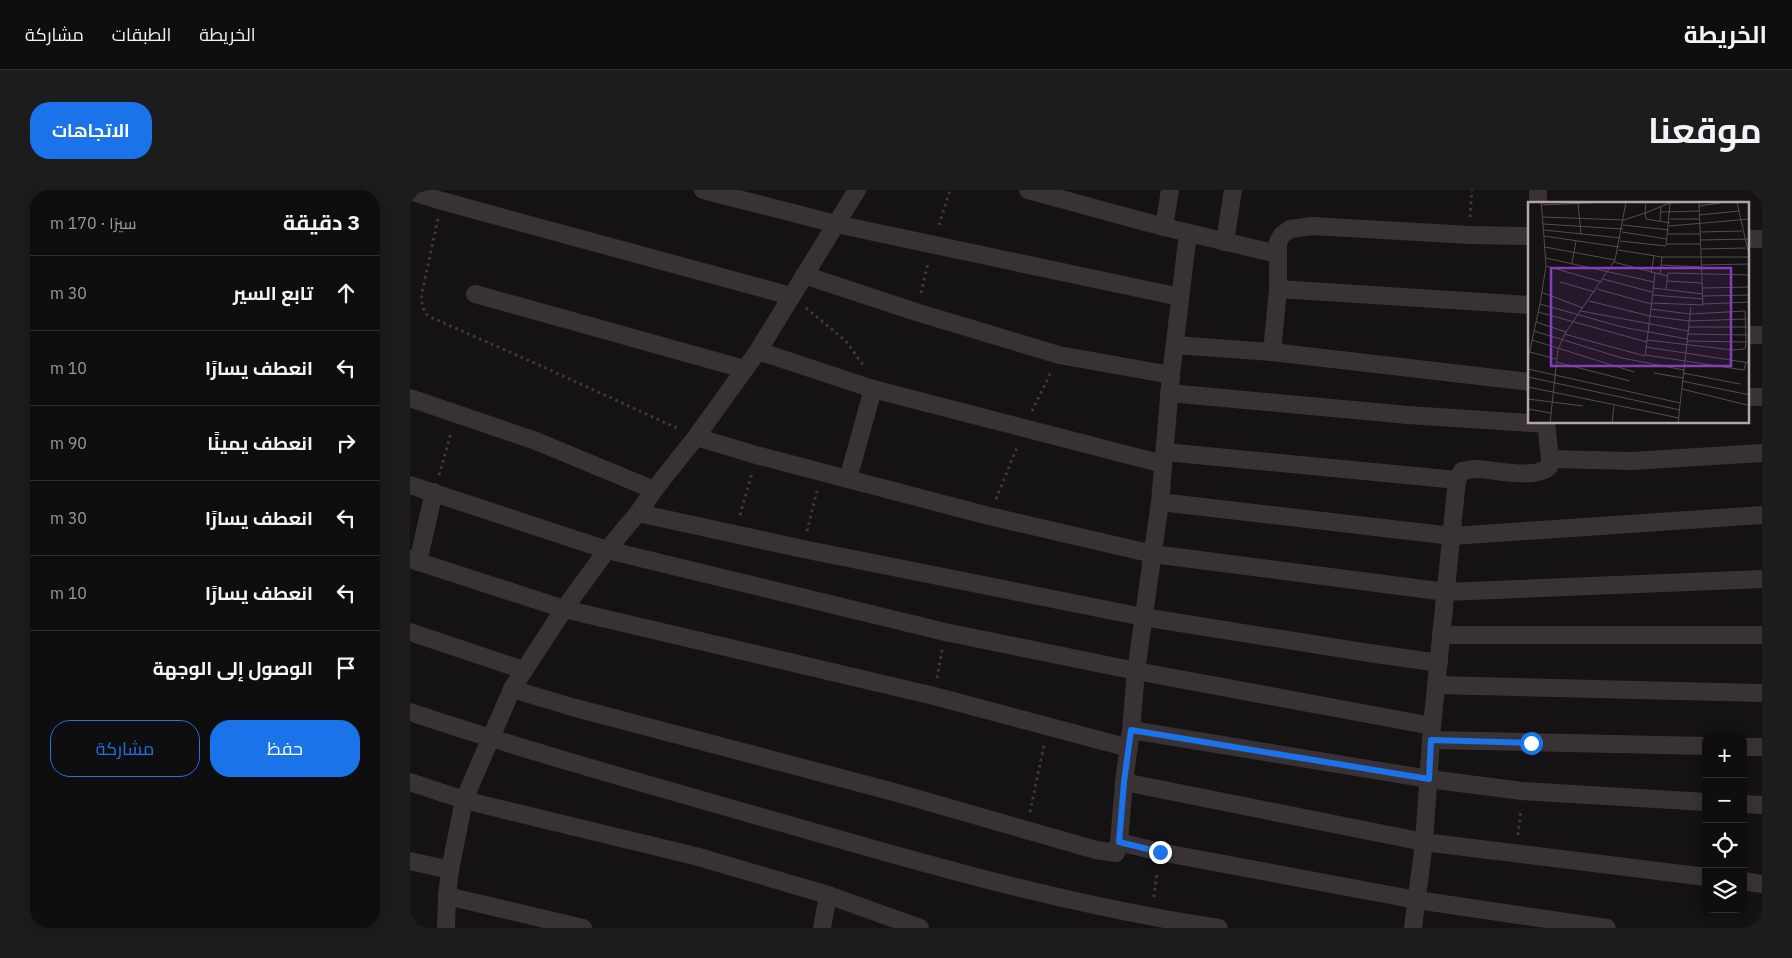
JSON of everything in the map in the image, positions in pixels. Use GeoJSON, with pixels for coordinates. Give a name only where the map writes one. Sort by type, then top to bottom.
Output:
{"type":"FeatureCollection","features":[{"type":"Feature","properties":{"kind":"street"},"geometry":{"type":"LineString","coordinates":[[703,190],[836,224],[1180,297]]}},
{"type":"Feature","properties":{"kind":"street"},"geometry":{"type":"LineString","coordinates":[[446,928],[450,870],[464,800],[489,739],[522,670],[607,550],[696,437],[758,351],[857,190]]}},
{"type":"Feature","properties":{"kind":"street"},"geometry":{"type":"LineString","coordinates":[[1028,190],[1164,227],[1278,254]]}},
{"type":"Feature","properties":{"kind":"street"},"geometry":{"type":"LineString","coordinates":[[1164,227],[1170,190]]}},
{"type":"Feature","properties":{"kind":"street"},"geometry":{"type":"LineString","coordinates":[[1225,242],[1233,190]]}},
{"type":"Feature","properties":{"kind":"street"},"geometry":{"type":"LineString","coordinates":[[410,191],[791,296]]}},
{"type":"Feature","properties":{"kind":"street"},"geometry":{"type":"LineString","coordinates":[[1272,352],[1278,289],[1278,242],[1282,235],[1290,229],[1312,226],[1470,235],[1528,236]]}},
{"type":"Feature","properties":{"kind":"street"},"geometry":{"type":"LineString","coordinates":[[512,689],[572,707],[894,792],[1106,852],[1116,852],[1119,842],[1136,671],[1160,502],[1169,393],[1188,233]]}},
{"type":"Feature","properties":{"kind":"street"},"geometry":{"type":"LineString","coordinates":[[804,275],[916,312],[1060,355],[1171,374]]}},
{"type":"Feature","properties":{"kind":"street"},"geometry":{"type":"LineString","coordinates":[[1278,289],[1528,305]]}},
{"type":"Feature","properties":{"kind":"street"},"geometry":{"type":"LineString","coordinates":[[475,294],[744,369]]}},
{"type":"Feature","properties":{"kind":"street"},"geometry":{"type":"LineString","coordinates":[[1175,345],[1272,352],[1528,382]]}},
{"type":"Feature","properties":{"kind":"street"},"geometry":{"type":"LineString","coordinates":[[758,351],[873,389],[1025,427],[1164,458],[1457,480]]}},
{"type":"Feature","properties":{"kind":"street"},"geometry":{"type":"LineString","coordinates":[[848,478],[873,389]]}},
{"type":"Feature","properties":{"kind":"street"},"geometry":{"type":"LineString","coordinates":[[1169,393],[1408,415],[1528,422]]}},
{"type":"Feature","properties":{"kind":"street"},"geometry":{"type":"LineString","coordinates":[[410,398],[536,441],[654,490]]}},
{"type":"Feature","properties":{"kind":"street"},"geometry":{"type":"LineString","coordinates":[[1413,928],[1424,842],[1431,733],[1457,480],[1462,471],[1476,469],[1536,473],[1544,471],[1549,467],[1550,459],[1546,424]]}},
{"type":"Feature","properties":{"kind":"street"},"geometry":{"type":"LineString","coordinates":[[696,437],[756,455],[989,516],[1153,554],[1446,592],[1762,579]]}},
{"type":"Feature","properties":{"kind":"street"},"geometry":{"type":"LineString","coordinates":[[1550,459],[1632,460],[1762,453]]}},
{"type":"Feature","properties":{"kind":"street"},"geometry":{"type":"LineString","coordinates":[[410,485],[607,550],[945,632],[1431,733],[1702,746]]}},
{"type":"Feature","properties":{"kind":"street"},"geometry":{"type":"LineString","coordinates":[[434,492],[414,560],[564,609],[934,696],[1048,728],[1129,748]]}},
{"type":"Feature","properties":{"kind":"street"},"geometry":{"type":"LineString","coordinates":[[1160,502],[1452,536],[1762,515]]}},
{"type":"Feature","properties":{"kind":"street"},"geometry":{"type":"LineString","coordinates":[[638,513],[735,535],[1143,617],[1439,663]]}},
{"type":"Feature","properties":{"kind":"street"},"geometry":{"type":"LineString","coordinates":[[410,632],[522,670]]}},
{"type":"Feature","properties":{"kind":"street"},"geometry":{"type":"LineString","coordinates":[[1441,635],[1762,635]]}},
{"type":"Feature","properties":{"kind":"street"},"geometry":{"type":"LineString","coordinates":[[1436,685],[1762,693]]}},
{"type":"Feature","properties":{"kind":"street"},"geometry":{"type":"LineString","coordinates":[[410,712],[489,739],[942,869],[1151,918],[1219,928]]}},
{"type":"Feature","properties":{"kind":"street"},"geometry":{"type":"LineString","coordinates":[[1131,730],[1429,779],[1522,791],[1702,802]]}},
{"type":"Feature","properties":{"kind":"street"},"geometry":{"type":"LineString","coordinates":[[1747,747],[1762,748]]}},
{"type":"Feature","properties":{"kind":"street"},"geometry":{"type":"LineString","coordinates":[[410,782],[464,800],[695,856],[828,895],[920,928]]}},
{"type":"Feature","properties":{"kind":"street"},"geometry":{"type":"LineString","coordinates":[[1124,782],[1424,842],[1702,877]]}},
{"type":"Feature","properties":{"kind":"street"},"geometry":{"type":"LineString","coordinates":[[1747,804],[1762,805]]}},
{"type":"Feature","properties":{"kind":"street"},"geometry":{"type":"LineString","coordinates":[[1119,842],[1160,852],[1417,900],[1607,928]]}},
{"type":"Feature","properties":{"kind":"street"},"geometry":{"type":"LineString","coordinates":[[410,861],[450,870]]}},
{"type":"Feature","properties":{"kind":"street"},"geometry":{"type":"LineString","coordinates":[[1747,882],[1762,884]]}},
{"type":"Feature","properties":{"kind":"street"},"geometry":{"type":"LineString","coordinates":[[822,928],[828,895]]}},
{"type":"Feature","properties":{"kind":"street"},"geometry":{"type":"LineString","coordinates":[[447,896],[583,928]]}},
{"type":"Feature","properties":{"kind":"path"},"geometry":{"type":"LineString","coordinates":[[916,312],[933,244],[950,190]]}},
{"type":"Feature","properties":{"kind":"path"},"geometry":{"type":"LineString","coordinates":[[1470,235],[1472,190]]}},
{"type":"Feature","properties":{"kind":"path"},"geometry":{"type":"LineString","coordinates":[[442,201],[421,301],[423,310],[428,316],[696,437]]}},
{"type":"Feature","properties":{"kind":"path"},"geometry":{"type":"LineString","coordinates":[[791,296],[846,341],[861,361],[873,389]]}},
{"type":"Feature","properties":{"kind":"path"},"geometry":{"type":"LineString","coordinates":[[989,516],[1025,427],[1060,355]]}},
{"type":"Feature","properties":{"kind":"path"},"geometry":{"type":"LineString","coordinates":[[434,492],[457,413]]}},
{"type":"Feature","properties":{"kind":"path"},"geometry":{"type":"LineString","coordinates":[[735,535],[756,455]]}},
{"type":"Feature","properties":{"kind":"path"},"geometry":{"type":"LineString","coordinates":[[803,549],[821,472]]}},
{"type":"Feature","properties":{"kind":"path"},"geometry":{"type":"LineString","coordinates":[[934,696],[945,632]]}},
{"type":"Feature","properties":{"kind":"path"},"geometry":{"type":"LineString","coordinates":[[1027,830],[1048,728]]}},
{"type":"Feature","properties":{"kind":"path"},"geometry":{"type":"LineString","coordinates":[[1516,854],[1522,791]]}},
{"type":"Feature","properties":{"kind":"path"},"geometry":{"type":"LineString","coordinates":[[1151,918],[1160,852]]}},
{"type":"Feature","properties":{"kind":"route"},"geometry":{"type":"LineString","coordinates":[[1160,852],[1119,842],[1131,730],[1429,779],[1431,740],[1531,743]]}}]}
